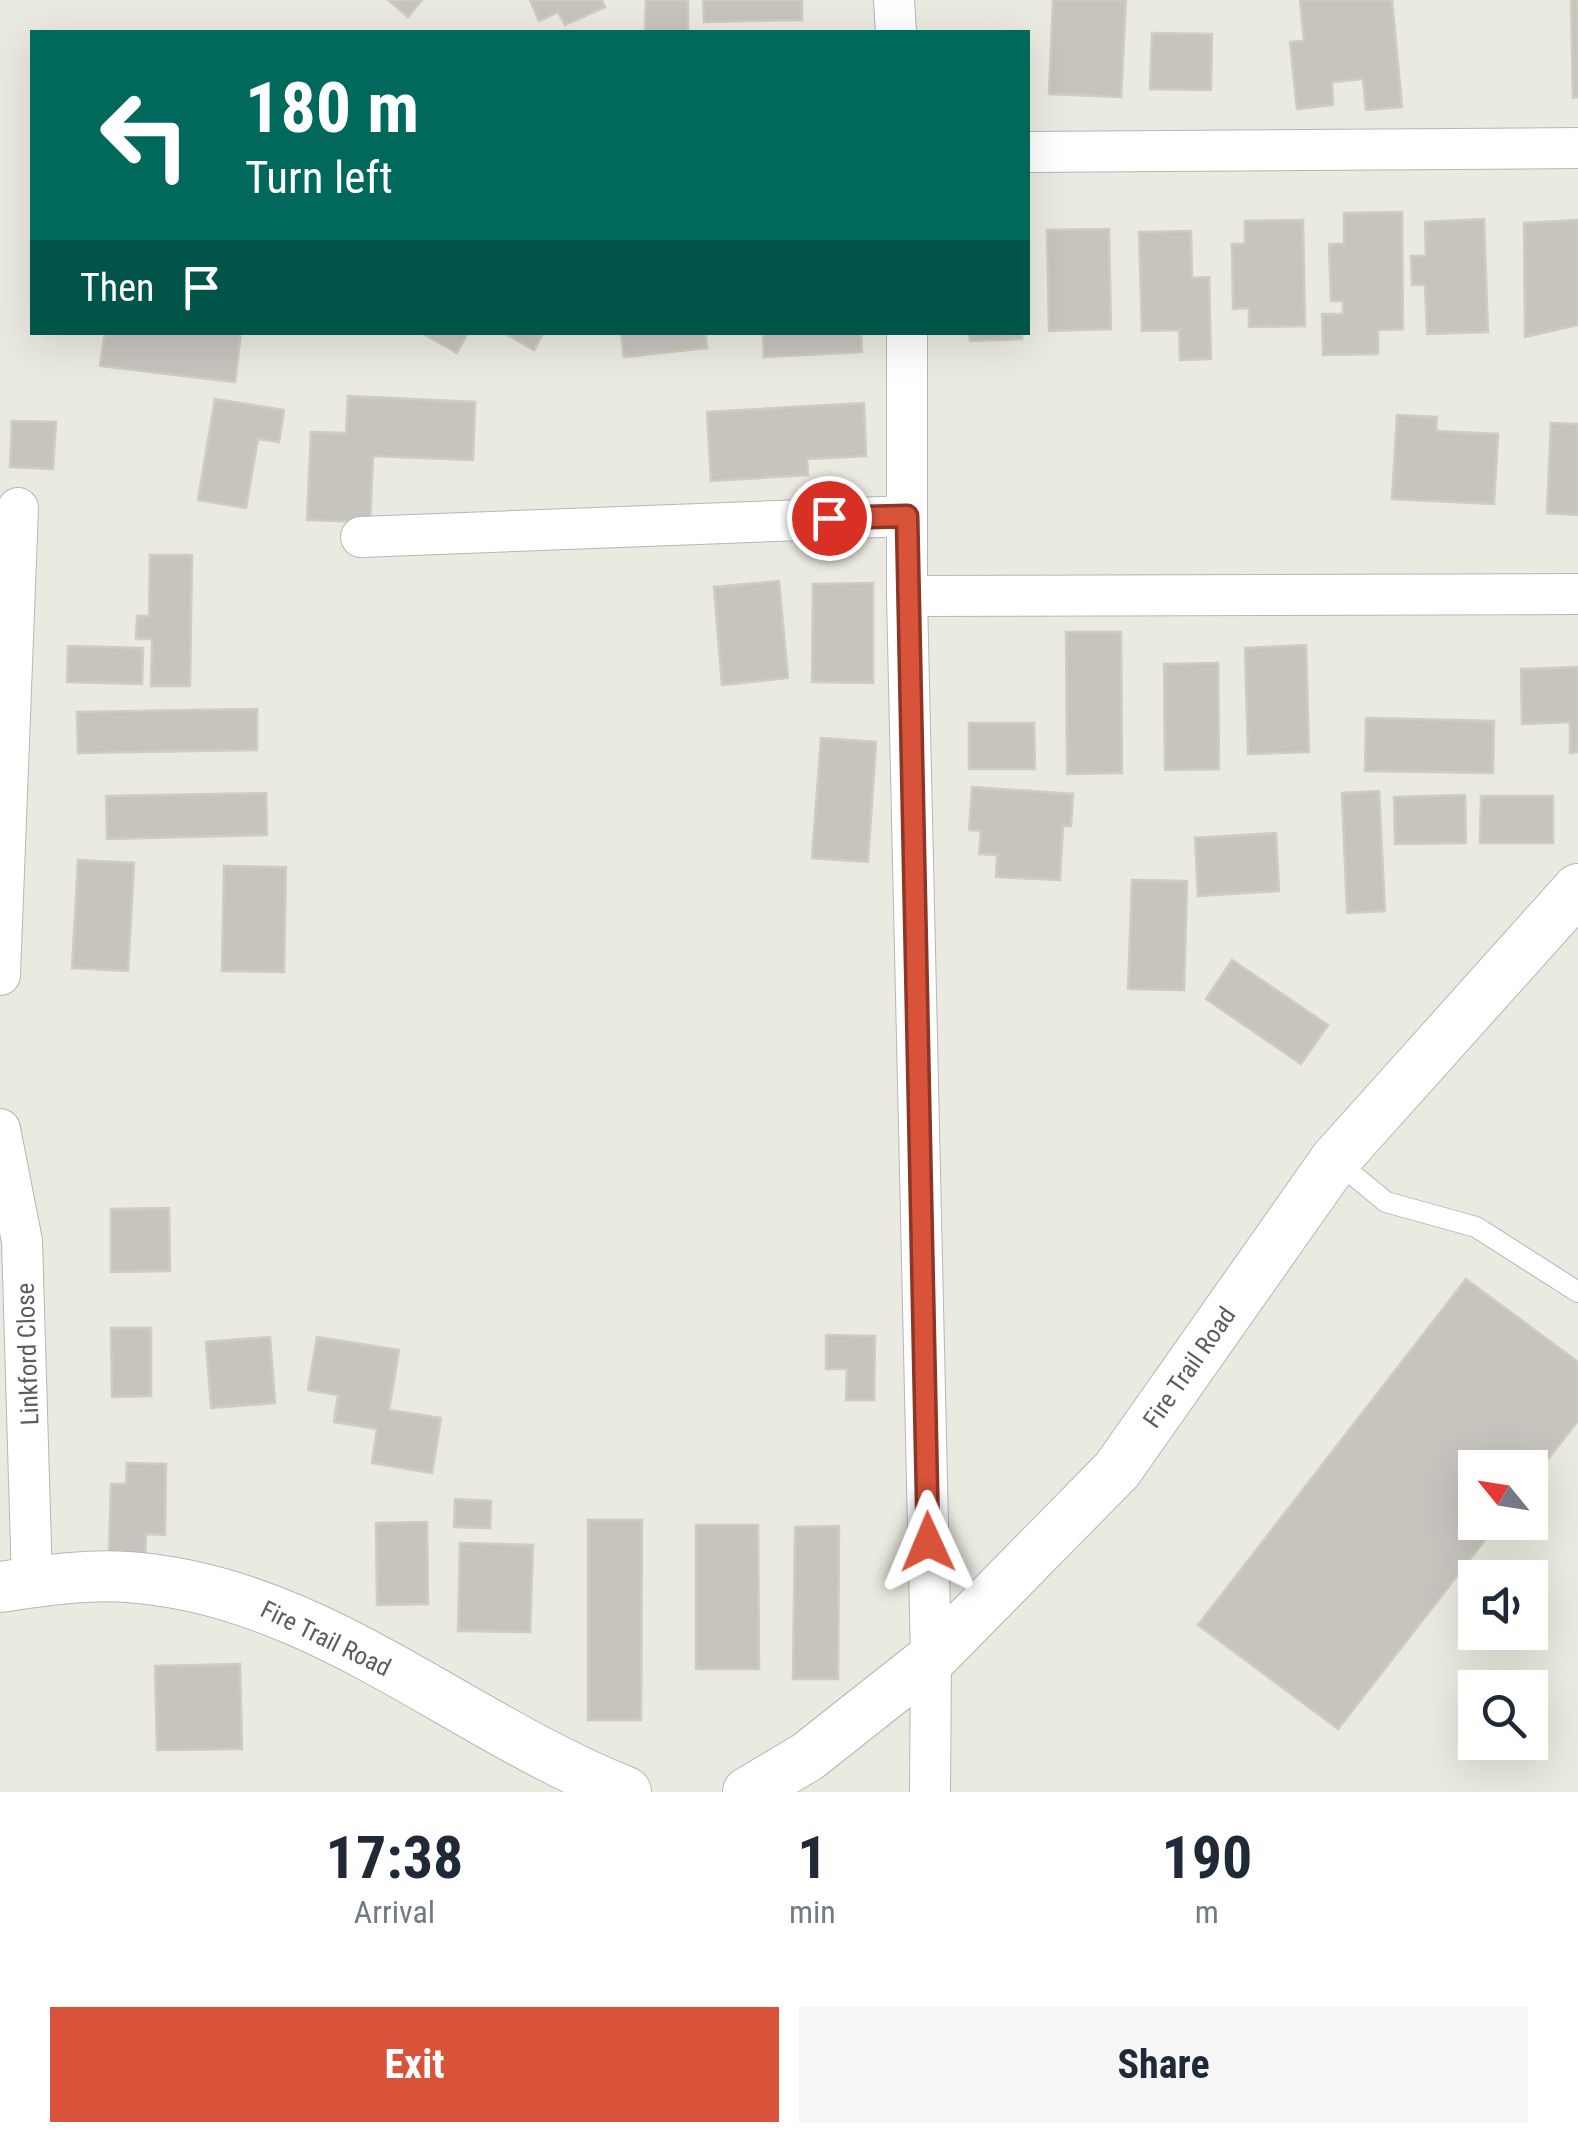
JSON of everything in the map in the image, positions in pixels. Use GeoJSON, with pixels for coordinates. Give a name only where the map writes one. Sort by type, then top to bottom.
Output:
{"type":"FeatureCollection","features":[{"type":"Feature","properties":{"kind":"street"},"geometry":{"type":"LineString","coordinates":[[894,0],[896,30]]}},
{"type":"Feature","properties":{"kind":"street"},"geometry":{"type":"LineString","coordinates":[[1030,152],[1578,148]]}},
{"type":"Feature","properties":{"kind":"street"},"geometry":{"type":"LineString","coordinates":[[908,335],[907,596],[930,1792]]}},
{"type":"Feature","properties":{"kind":"street"},"geometry":{"type":"LineString","coordinates":[[0,974],[18,508]]}},
{"type":"Feature","properties":{"kind":"street"},"geometry":{"type":"LineString","coordinates":[[361,537],[907,516]]}},
{"type":"Feature","properties":{"kind":"street"},"geometry":{"type":"LineString","coordinates":[[907,596],[1578,594]]}},
{"type":"Feature","properties":{"kind":"street","name":"Fire Trail Road"},"geometry":{"type":"LineString","coordinates":[[748,1792],[807,1757],[930,1659],[1117,1470],[1335,1160],[1578,888]]}},
{"type":"Feature","properties":{"kind":"street","name":"Linkford Close"},"geometry":{"type":"LineString","coordinates":[[0,1128],[22,1241],[28,1337],[16,1585]]}},
{"type":"Feature","properties":{"kind":"street","name":"Fire Trail Road"},"geometry":{"type":"LineString","coordinates":[[16,1585],[96,1577],[153,1579],[263,1606],[336,1638],[578,1772],[626,1792]]}},
{"type":"Feature","properties":{"kind":"lane"},"geometry":{"type":"LineString","coordinates":[[1335,1160],[1386,1202],[1476,1226],[1578,1292]]}},
{"type":"Feature","properties":{"kind":"building"},"geometry":{"type":"Polygon","coordinates":[[[388,0],[422,0],[408,17],[388,0]]]}},
{"type":"Feature","properties":{"kind":"building"},"geometry":{"type":"Polygon","coordinates":[[[530,0],[602,0],[605,7],[565,25],[558,12],[539,21],[530,0]]]}},
{"type":"Feature","properties":{"kind":"building"},"geometry":{"type":"Polygon","coordinates":[[[646,0],[688,0],[688,30],[645,30],[646,0]]]}},
{"type":"Feature","properties":{"kind":"building"},"geometry":{"type":"Polygon","coordinates":[[[703,0],[802,0],[802,20],[704,22],[703,0]]]}},
{"type":"Feature","properties":{"kind":"building"},"geometry":{"type":"Polygon","coordinates":[[[1053,0],[1126,0],[1121,97],[1049,94],[1053,0]]]}},
{"type":"Feature","properties":{"kind":"building"},"geometry":{"type":"Polygon","coordinates":[[[1300,0],[1392,0],[1402,107],[1366,110],[1363,79],[1332,82],[1333,105],[1297,109],[1290,42],[1304,41],[1300,0]]]}},
{"type":"Feature","properties":{"kind":"building"},"geometry":{"type":"Polygon","coordinates":[[[1571,0],[1578,0],[1578,97],[1573,98],[1571,0]]]}},
{"type":"Feature","properties":{"kind":"building"},"geometry":{"type":"Polygon","coordinates":[[[1152,33],[1212,34],[1211,90],[1150,89],[1152,33]]]}},
{"type":"Feature","properties":{"kind":"building"},"geometry":{"type":"Polygon","coordinates":[[[1402,212],[1403,329],[1378,330],[1378,354],[1323,355],[1322,314],[1343,314],[1343,301],[1331,301],[1329,244],[1344,244],[1344,213],[1402,212]]]}},
{"type":"Feature","properties":{"kind":"building"},"geometry":{"type":"Polygon","coordinates":[[[1484,219],[1488,332],[1427,334],[1425,285],[1412,285],[1411,256],[1426,256],[1425,222],[1484,219]]]}},
{"type":"Feature","properties":{"kind":"building"},"geometry":{"type":"Polygon","coordinates":[[[1303,220],[1305,326],[1249,327],[1249,308],[1233,309],[1232,244],[1245,244],[1245,221],[1303,220]]]}},
{"type":"Feature","properties":{"kind":"building"},"geometry":{"type":"Polygon","coordinates":[[[1578,220],[1578,325],[1525,337],[1524,223],[1578,220]]]}},
{"type":"Feature","properties":{"kind":"building"},"geometry":{"type":"Polygon","coordinates":[[[1109,229],[1111,329],[1049,331],[1047,230],[1109,229]]]}},
{"type":"Feature","properties":{"kind":"building"},"geometry":{"type":"Polygon","coordinates":[[[1191,231],[1192,278],[1209,277],[1211,359],[1180,360],[1179,330],[1142,331],[1139,232],[1191,231]]]}},
{"type":"Feature","properties":{"kind":"building"},"geometry":{"type":"Polygon","coordinates":[[[105,335],[241,335],[235,382],[100,366],[105,335]]]}},
{"type":"Feature","properties":{"kind":"building"},"geometry":{"type":"Polygon","coordinates":[[[425,335],[466,335],[457,353],[425,335]]]}},
{"type":"Feature","properties":{"kind":"building"},"geometry":{"type":"Polygon","coordinates":[[[507,335],[542,335],[534,350],[507,335]]]}},
{"type":"Feature","properties":{"kind":"building"},"geometry":{"type":"Polygon","coordinates":[[[621,335],[705,335],[707,348],[624,357],[621,335]]]}},
{"type":"Feature","properties":{"kind":"building"},"geometry":{"type":"Polygon","coordinates":[[[763,335],[861,335],[862,352],[764,357],[763,335]]]}},
{"type":"Feature","properties":{"kind":"building"},"geometry":{"type":"Polygon","coordinates":[[[969,335],[1022,335],[1022,339],[970,341],[969,335]]]}},
{"type":"Feature","properties":{"kind":"building"},"geometry":{"type":"Polygon","coordinates":[[[348,396],[475,402],[473,460],[373,456],[370,522],[307,520],[311,432],[346,433],[348,396]]]}},
{"type":"Feature","properties":{"kind":"building"},"geometry":{"type":"Polygon","coordinates":[[[215,399],[284,410],[279,442],[258,439],[246,508],[198,500],[215,399]]]}},
{"type":"Feature","properties":{"kind":"building"},"geometry":{"type":"Polygon","coordinates":[[[864,403],[866,456],[807,459],[808,475],[711,481],[707,412],[864,403]]]}},
{"type":"Feature","properties":{"kind":"building"},"geometry":{"type":"Polygon","coordinates":[[[1397,415],[1437,417],[1436,431],[1498,434],[1494,504],[1392,499],[1397,415]]]}},
{"type":"Feature","properties":{"kind":"building"},"geometry":{"type":"Polygon","coordinates":[[[12,421],[56,422],[53,469],[10,467],[12,421]]]}},
{"type":"Feature","properties":{"kind":"building"},"geometry":{"type":"Polygon","coordinates":[[[1551,423],[1578,424],[1578,515],[1547,513],[1551,423]]]}},
{"type":"Feature","properties":{"kind":"building"},"geometry":{"type":"Polygon","coordinates":[[[150,555],[192,555],[190,686],[151,686],[152,639],[136,639],[137,616],[149,616],[150,555]]]}},
{"type":"Feature","properties":{"kind":"building"},"geometry":{"type":"Polygon","coordinates":[[[779,581],[788,678],[722,685],[714,587],[779,581]]]}},
{"type":"Feature","properties":{"kind":"building"},"geometry":{"type":"Polygon","coordinates":[[[873,583],[873,683],[812,682],[813,584],[873,583]]]}},
{"type":"Feature","properties":{"kind":"building"},"geometry":{"type":"Polygon","coordinates":[[[1066,632],[1121,632],[1122,773],[1067,774],[1066,632]]]}},
{"type":"Feature","properties":{"kind":"building"},"geometry":{"type":"Polygon","coordinates":[[[1306,645],[1309,752],[1248,754],[1245,648],[1306,645]]]}},
{"type":"Feature","properties":{"kind":"building"},"geometry":{"type":"Polygon","coordinates":[[[68,646],[143,648],[142,684],[67,682],[68,646]]]}},
{"type":"Feature","properties":{"kind":"building"},"geometry":{"type":"Polygon","coordinates":[[[1218,663],[1219,769],[1165,770],[1164,664],[1218,663]]]}},
{"type":"Feature","properties":{"kind":"building"},"geometry":{"type":"Polygon","coordinates":[[[1578,667],[1578,752],[1570,753],[1570,722],[1522,724],[1521,669],[1578,667]]]}},
{"type":"Feature","properties":{"kind":"building"},"geometry":{"type":"Polygon","coordinates":[[[257,709],[257,750],[78,753],[77,712],[257,709]]]}},
{"type":"Feature","properties":{"kind":"building"},"geometry":{"type":"Polygon","coordinates":[[[1366,718],[1494,721],[1493,773],[1365,771],[1366,718]]]}},
{"type":"Feature","properties":{"kind":"building"},"geometry":{"type":"Polygon","coordinates":[[[969,723],[1034,723],[1035,769],[969,769],[969,723]]]}},
{"type":"Feature","properties":{"kind":"building"},"geometry":{"type":"Polygon","coordinates":[[[821,738],[876,742],[868,862],[812,858],[821,738]]]}},
{"type":"Feature","properties":{"kind":"building"},"geometry":{"type":"Polygon","coordinates":[[[972,787],[1073,794],[1071,826],[1063,826],[1060,880],[996,877],[997,855],[979,854],[981,831],[969,830],[972,787]]]}},
{"type":"Feature","properties":{"kind":"building"},"geometry":{"type":"Polygon","coordinates":[[[1379,791],[1385,911],[1347,913],[1342,793],[1379,791]]]}},
{"type":"Feature","properties":{"kind":"building"},"geometry":{"type":"Polygon","coordinates":[[[266,793],[267,835],[107,839],[106,796],[266,793]]]}},
{"type":"Feature","properties":{"kind":"building"},"geometry":{"type":"Polygon","coordinates":[[[1465,795],[1466,843],[1395,844],[1394,797],[1465,795]]]}},
{"type":"Feature","properties":{"kind":"building"},"geometry":{"type":"Polygon","coordinates":[[[1481,796],[1553,796],[1553,843],[1480,843],[1481,796]]]}},
{"type":"Feature","properties":{"kind":"building"},"geometry":{"type":"Polygon","coordinates":[[[1276,833],[1279,891],[1198,896],[1195,838],[1276,833]]]}},
{"type":"Feature","properties":{"kind":"building"},"geometry":{"type":"Polygon","coordinates":[[[78,860],[134,863],[128,971],[72,968],[78,860]]]}},
{"type":"Feature","properties":{"kind":"building"},"geometry":{"type":"Polygon","coordinates":[[[224,866],[286,867],[284,972],[222,971],[224,866]]]}},
{"type":"Feature","properties":{"kind":"building"},"geometry":{"type":"Polygon","coordinates":[[[1132,880],[1187,881],[1184,990],[1128,989],[1132,880]]]}},
{"type":"Feature","properties":{"kind":"building"},"geometry":{"type":"Polygon","coordinates":[[[1232,960],[1328,1025],[1301,1064],[1206,999],[1232,960]]]}},
{"type":"Feature","properties":{"kind":"building"},"geometry":{"type":"Polygon","coordinates":[[[169,1208],[170,1271],[111,1272],[111,1209],[169,1208]]]}},
{"type":"Feature","properties":{"kind":"building"},"geometry":{"type":"Polygon","coordinates":[[[1466,1279],[1578,1362],[1578,1421],[1548,1459],[1548,1450],[1458,1450],[1458,1540],[1485,1540],[1469,1560],[1458,1560],[1458,1575],[1338,1729],[1198,1625],[1466,1279]]]}},
{"type":"Feature","properties":{"kind":"building"},"geometry":{"type":"Polygon","coordinates":[[[111,1328],[151,1328],[151,1396],[112,1397],[111,1328]]]}},
{"type":"Feature","properties":{"kind":"building"},"geometry":{"type":"Polygon","coordinates":[[[826,1335],[875,1336],[874,1400],[846,1400],[847,1369],[826,1369],[826,1335]]]}},
{"type":"Feature","properties":{"kind":"building"},"geometry":{"type":"Polygon","coordinates":[[[270,1337],[275,1403],[211,1408],[206,1342],[270,1337]]]}},
{"type":"Feature","properties":{"kind":"building"},"geometry":{"type":"Polygon","coordinates":[[[317,1337],[399,1350],[389,1410],[441,1418],[432,1473],[372,1463],[377,1429],[334,1422],[338,1395],[308,1390],[317,1337]]]}},
{"type":"Feature","properties":{"kind":"building"},"geometry":{"type":"Polygon","coordinates":[[[127,1463],[166,1464],[165,1535],[146,1534],[145,1556],[109,1555],[111,1484],[126,1484],[127,1463]]]}},
{"type":"Feature","properties":{"kind":"building"},"geometry":{"type":"Polygon","coordinates":[[[455,1499],[491,1501],[490,1528],[454,1527],[455,1499]]]}},
{"type":"Feature","properties":{"kind":"building"},"geometry":{"type":"Polygon","coordinates":[[[588,1520],[642,1520],[641,1720],[588,1720],[588,1520]]]}},
{"type":"Feature","properties":{"kind":"building"},"geometry":{"type":"Polygon","coordinates":[[[427,1522],[428,1604],[377,1605],[376,1523],[427,1522]]]}},
{"type":"Feature","properties":{"kind":"building"},"geometry":{"type":"Polygon","coordinates":[[[696,1525],[758,1525],[759,1669],[696,1669],[696,1525]]]}},
{"type":"Feature","properties":{"kind":"building"},"geometry":{"type":"Polygon","coordinates":[[[839,1526],[838,1679],[793,1679],[795,1527],[839,1526]]]}},
{"type":"Feature","properties":{"kind":"building"},"geometry":{"type":"Polygon","coordinates":[[[460,1543],[533,1545],[530,1632],[458,1631],[460,1543]]]}},
{"type":"Feature","properties":{"kind":"building"},"geometry":{"type":"Polygon","coordinates":[[[240,1664],[242,1749],[157,1750],[155,1666],[240,1664]]]}},
{"type":"Feature","properties":{"kind":"route"},"geometry":{"type":"LineString","coordinates":[[829,518],[907,516],[928,1542]]}}]}
